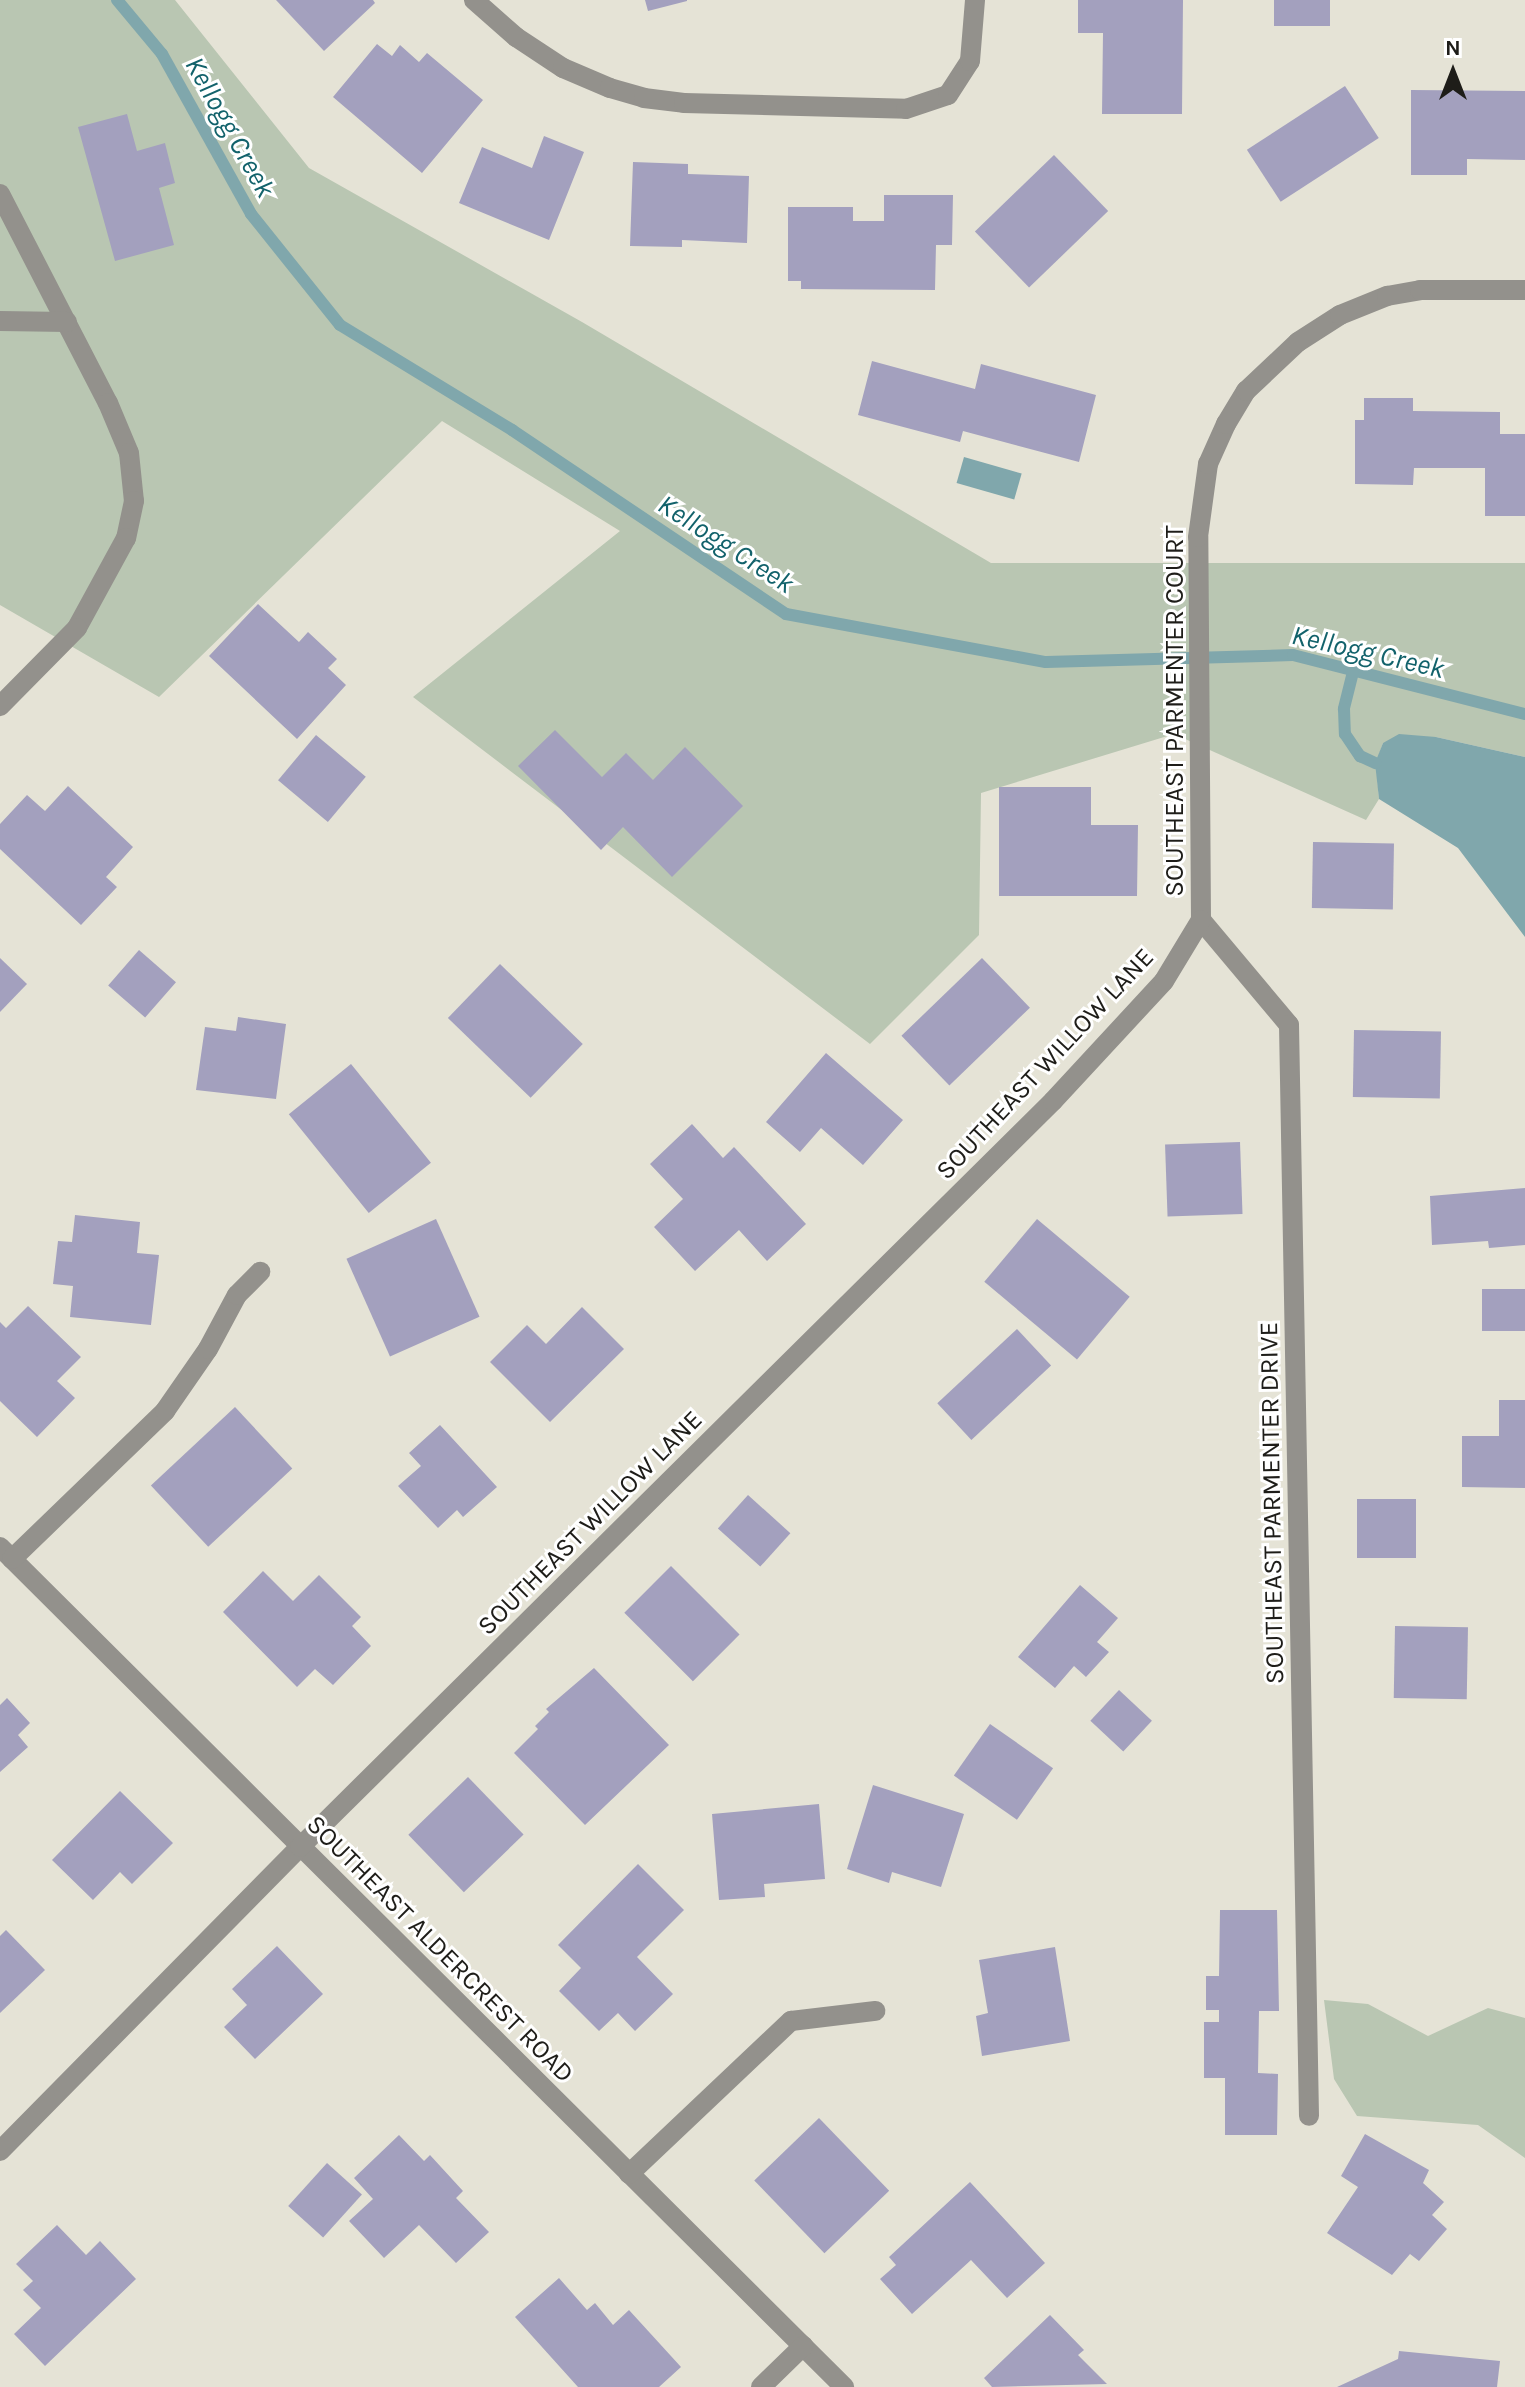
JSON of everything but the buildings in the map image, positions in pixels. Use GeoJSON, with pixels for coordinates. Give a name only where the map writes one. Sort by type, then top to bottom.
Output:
{"type":"FeatureCollection","features":[{"type":"Feature","properties":{"kind":"street"},"geometry":{"type":"LineString","coordinates":[[474,0],[516,37],[563,68],[610,88],[644,98],[684,103],[906,109],[948,95],[970,61],[975,0]]}},
{"type":"Feature","properties":{"kind":"street"},"geometry":{"type":"LineString","coordinates":[[0,194],[67,322],[129,453],[134,501],[126,538],[77,628],[0,706]]}},
{"type":"Feature","properties":{"kind":"street","name":"SOUTHEAST PARMENTER COURT"},"geometry":{"type":"LineString","coordinates":[[1201,920],[1198,537],[1208,464],[1246,391],[1298,342],[1340,315],[1387,296],[1453,288],[1525,290]]}},
{"type":"Feature","properties":{"kind":"street"},"geometry":{"type":"LineString","coordinates":[[0,321],[67,322]]}},
{"type":"Feature","properties":{"kind":"street","name":"SOUTHEAST WILLOW LANE"},"geometry":{"type":"LineString","coordinates":[[0,2151],[300,1847],[1053,1101],[1164,981],[1201,920]]}},
{"type":"Feature","properties":{"kind":"street","name":"SOUTHEAST PARMENTER DRIVE"},"geometry":{"type":"LineString","coordinates":[[1201,920],[1289,1025],[1309,2116]]}},
{"type":"Feature","properties":{"kind":"street"},"geometry":{"type":"LineString","coordinates":[[6,1553],[165,1411],[208,1349],[237,1295],[260,1272]]}},
{"type":"Feature","properties":{"kind":"street","name":"SOUTHEAST ALDERCREST ROAD"},"geometry":{"type":"LineString","coordinates":[[6,1553],[844,2387]]}},
{"type":"Feature","properties":{"kind":"street"},"geometry":{"type":"LineString","coordinates":[[629,2174],[791,2021],[875,2011]]}},
{"type":"Feature","properties":{"kind":"street"},"geometry":{"type":"LineString","coordinates":[[761,2387],[803,2346]]}},
{"type":"Feature","properties":{"kind":"green space"},"geometry":{"type":"Polygon","coordinates":[[[0,0],[175,0],[309,168],[582,322],[991,563],[1525,563],[1525,757],[1436,737],[1383,743],[1376,763],[1379,799],[1366,820],[1174,734],[981,793],[979,935],[870,1044],[413,697],[620,531],[442,421],[159,697],[0,605],[0,0]]]}},
{"type":"Feature","properties":{"kind":"green space"},"geometry":{"type":"Polygon","coordinates":[[[1324,2000],[1368,2004],[1428,2036],[1488,2008],[1525,2018],[1525,2158],[1478,2125],[1357,2116],[1334,2079],[1324,2000]]]}},
{"type":"Feature","properties":{"kind":"water"},"geometry":{"type":"Polygon","coordinates":[[[964,457],[1022,474],[1014,499],[957,483],[964,457]]]}},
{"type":"Feature","properties":{"kind":"water"},"geometry":{"type":"Polygon","coordinates":[[[1399,734],[1436,737],[1525,757],[1525,937],[1458,848],[1379,799],[1375,763],[1383,743],[1399,734]]]}},
{"type":"Feature","properties":{"kind":"waterway","name":"Kellogg Creek"},"geometry":{"type":"LineString","coordinates":[[117,0],[162,54],[251,214],[340,325],[512,430],[786,614],[1046,662],[1293,655],[1525,714]]}},
{"type":"Feature","properties":{"kind":"waterway"},"geometry":{"type":"LineString","coordinates":[[1353,672],[1344,709],[1345,734],[1360,756],[1375,763]]}}]}
